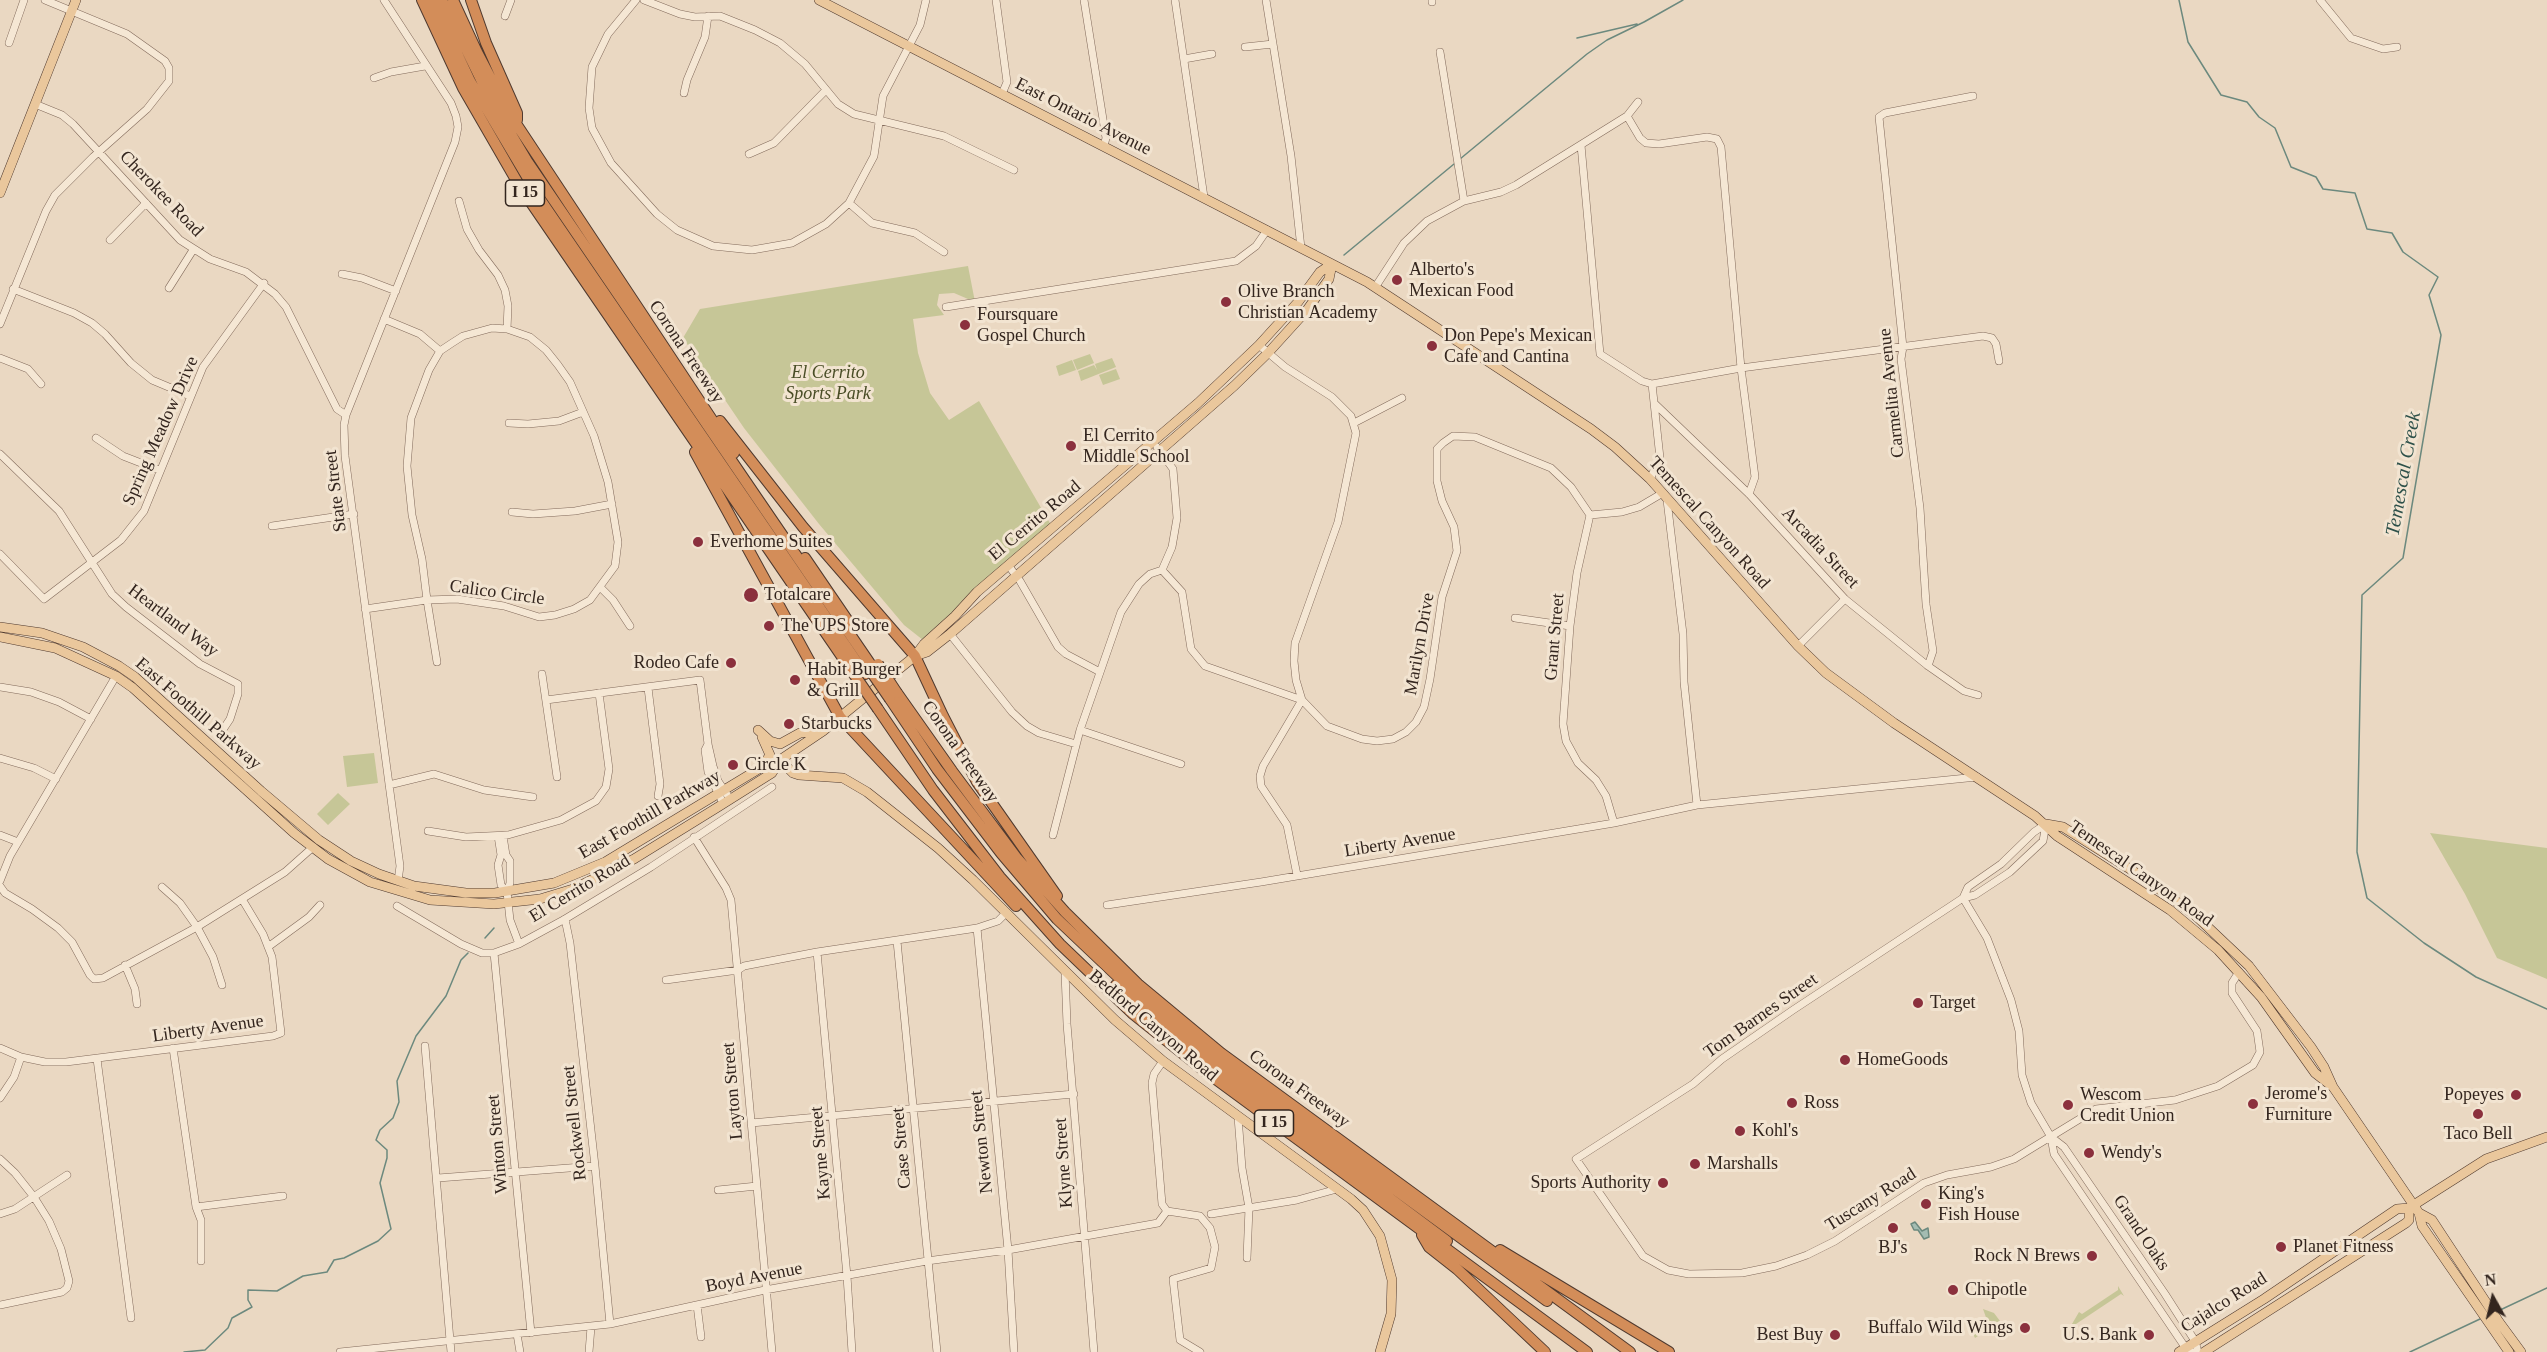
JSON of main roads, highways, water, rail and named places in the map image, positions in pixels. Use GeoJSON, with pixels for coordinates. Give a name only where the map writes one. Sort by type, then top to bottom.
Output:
{"type":"FeatureCollection","features":[{"type":"Feature","properties":{"kind":"highway","name":"Corona Freeway"},"geometry":{"type":"LineString","coordinates":[[420,0],[463,88],[519,185],[804,600],[869,671],[889,700],[933,790],[993,868],[1060,944],[1132,1013],[1180,1053],[1587,1352]]}},
{"type":"Feature","properties":{"kind":"highway"},"geometry":{"type":"LineString","coordinates":[[432,0],[470,81],[524,173],[742,496],[869,671]]}},
{"type":"Feature","properties":{"kind":"highway"},"geometry":{"type":"LineString","coordinates":[[442,0],[492,102],[527,161],[836,616],[869,671]]}},
{"type":"Feature","properties":{"kind":"highway","name":"Corona Freeway"},"geometry":{"type":"LineString","coordinates":[[453,0],[477,52],[518,127],[666,351],[869,671],[889,700],[1029,872],[1065,912],[1138,984],[1176,1017],[1630,1352]]}},
{"type":"Feature","properties":{"kind":"highway"},"geometry":{"type":"LineString","coordinates":[[471,0],[517,113],[518,127]]}},
{"type":"Feature","properties":{"kind":"highway"},"geometry":{"type":"LineString","coordinates":[[666,351],[803,527],[915,656],[977,782],[1056,894],[1065,912]]}},
{"type":"Feature","properties":{"kind":"highway"},"geometry":{"type":"LineString","coordinates":[[642,365],[699,459],[840,717],[1045,937],[1060,944]]}},
{"type":"Feature","properties":{"kind":"highway"},"geometry":{"type":"LineString","coordinates":[[742,496],[804,600]]}},
{"type":"Feature","properties":{"kind":"highway"},"geometry":{"type":"LineString","coordinates":[[889,700],[923,760],[986,845],[1068,939],[1126,995],[1178,1040],[1523,1297],[1576,1344]]}},
{"type":"Feature","properties":{"kind":"highway"},"geometry":{"type":"LineString","coordinates":[[889,700],[1000,853],[1057,919],[1133,991],[1203,1049],[1618,1352]]}},
{"type":"Feature","properties":{"kind":"highway"},"geometry":{"type":"LineString","coordinates":[[1444,1216],[1669,1352]]}},
{"type":"Feature","properties":{"kind":"highway"},"geometry":{"type":"LineString","coordinates":[[1419,1229],[1429,1247],[1457,1269],[1545,1352]]}},
{"type":"Feature","properties":{"kind":"main road"},"geometry":{"type":"LineString","coordinates":[[0,193],[76,0]]}},
{"type":"Feature","properties":{"kind":"main road","name":"East Ontario Avenue"},"geometry":{"type":"LineString","coordinates":[[819,0],[1332,264]]}},
{"type":"Feature","properties":{"kind":"main road","name":"Temescal Canyon Road"},"geometry":{"type":"LineString","coordinates":[[1332,264],[1376,286],[1615,447],[1650,479],[1798,646],[1826,673],[1894,723],[2046,824],[2057,836],[2178,916],[2218,950],[2239,972],[2261,997],[2315,1073],[2333,1087]]}},
{"type":"Feature","properties":{"kind":"main road","name":"El Cerrito Road"},"geometry":{"type":"LineString","coordinates":[[780,760],[823,731],[915,656],[924,644],[977,592],[1154,442],[1259,345],[1298,302],[1320,272],[1332,264]]}},
{"type":"Feature","properties":{"kind":"main road","name":"El Cerrito Road"},"geometry":{"type":"LineString","coordinates":[[915,656],[927,652],[950,634],[1161,451],[1268,353],[1321,291],[1329,279],[1332,264]]}},
{"type":"Feature","properties":{"kind":"main road","name":"East Foothill Parkway"},"geometry":{"type":"LineString","coordinates":[[0,627],[42,633],[83,647],[135,677],[319,840],[363,867],[398,880],[454,893],[507,892],[554,883],[592,869],[762,766],[780,760]]}},
{"type":"Feature","properties":{"kind":"main road","name":"East Foothill Parkway"},"geometry":{"type":"LineString","coordinates":[[0,637],[55,648],[116,676],[133,688],[312,848],[370,882],[402,893],[444,903],[473,905],[508,903],[548,897],[591,881],[634,859],[772,773],[780,760]]}},
{"type":"Feature","properties":{"kind":"main road"},"geometry":{"type":"LineString","coordinates":[[116,676],[123,675],[156,701],[164,703]]}},
{"type":"Feature","properties":{"kind":"main road"},"geometry":{"type":"LineString","coordinates":[[762,766],[770,755],[758,730],[770,741],[780,744],[800,733],[823,731]]}},
{"type":"Feature","properties":{"kind":"main road","name":"Bedford Canyon Road"},"geometry":{"type":"LineString","coordinates":[[780,760],[793,773],[799,775],[832,777],[857,785],[938,848],[1114,1020],[1163,1061],[1351,1199],[1372,1222],[1386,1250],[1393,1298],[1392,1314],[1379,1351]]}},
{"type":"Feature","properties":{"kind":"main road"},"geometry":{"type":"LineString","coordinates":[[261,791],[267,801],[308,838],[312,848],[321,846],[350,864],[363,867]]}},
{"type":"Feature","properties":{"kind":"main road","name":"Temescal Canyon Road"},"geometry":{"type":"LineString","coordinates":[[2046,824],[2062,827],[2141,876],[2195,915],[2248,966],[2315,1054],[2333,1087],[2414,1209],[2422,1226],[2482,1305],[2495,1324],[2509,1352]]}},
{"type":"Feature","properties":{"kind":"main road"},"geometry":{"type":"LineString","coordinates":[[2239,972],[2244,970],[2248,972],[2265,991],[2272,995]]}},
{"type":"Feature","properties":{"kind":"main road","name":"Cajalco Road"},"geometry":{"type":"LineString","coordinates":[[2204,1352],[2406,1223],[2414,1209],[2486,1160],[2547,1137]]}},
{"type":"Feature","properties":{"kind":"main road","name":"Cajalco Road"},"geometry":{"type":"LineString","coordinates":[[2185,1350],[2195,1341],[2264,1299],[2397,1209],[2414,1209]]}},
{"type":"Feature","properties":{"kind":"main road","name":"Temescal Canyon Road"},"geometry":{"type":"LineString","coordinates":[[2495,1324],[2521,1352]]}},
{"type":"Feature","properties":{"kind":"waterway"},"geometry":{"type":"LineString","coordinates":[[1644,22],[1683,0]]}},
{"type":"Feature","properties":{"kind":"waterway","name":"Temescal Creek"},"geometry":{"type":"LineString","coordinates":[[2179,0],[2188,42],[2221,95],[2247,102],[2259,117],[2275,128],[2291,167],[2316,177],[2323,189],[2355,193],[2367,229],[2392,233],[2403,252],[2438,277],[2429,295],[2441,335],[2403,558],[2362,595],[2357,852],[2367,898],[2424,943],[2476,977],[2547,1009]]}},
{"type":"Feature","properties":{"kind":"waterway"},"geometry":{"type":"LineString","coordinates":[[1460,159],[1587,54],[1607,40],[1644,22]]}},
{"type":"Feature","properties":{"kind":"waterway"},"geometry":{"type":"LineString","coordinates":[[1577,38],[1637,24]]}},
{"type":"Feature","properties":{"kind":"waterway"},"geometry":{"type":"LineString","coordinates":[[1344,255],[1454,164]]}},
{"type":"Feature","properties":{"kind":"waterway"},"geometry":{"type":"LineString","coordinates":[[485,938],[494,928]]}},
{"type":"Feature","properties":{"kind":"waterway"},"geometry":{"type":"LineString","coordinates":[[184,1352],[205,1350],[228,1328],[232,1318],[252,1307],[248,1300],[248,1290],[277,1291],[303,1276],[327,1272],[334,1260],[344,1258],[378,1241],[391,1229],[380,1183],[387,1150],[376,1140],[380,1130],[393,1118],[399,1102],[397,1081],[416,1036],[446,996],[461,960],[468,953]]}},
{"type":"Feature","properties":{"kind":"waterway"},"geometry":{"type":"LineString","coordinates":[[2498,1311],[2547,1288]]}},
{"type":"Feature","properties":{"kind":"waterway"},"geometry":{"type":"LineString","coordinates":[[2410,1352],[2480,1319]]}},
{"type":"Feature","properties":{"kind":"place","name":"Alberto's Mexican Food"},"geometry":{"type":"Point","coordinates":[1397,280]}},
{"type":"Feature","properties":{"kind":"place","name":"Olive Branch Christian Academy"},"geometry":{"type":"Point","coordinates":[1226,302]}},
{"type":"Feature","properties":{"kind":"place","name":"Foursquare Gospel Church"},"geometry":{"type":"Point","coordinates":[965,325]}},
{"type":"Feature","properties":{"kind":"place","name":"Don Pepe's Mexican Cafe and Cantina"},"geometry":{"type":"Point","coordinates":[1432,346]}},
{"type":"Feature","properties":{"kind":"place","name":"El Cerrito Middle School"},"geometry":{"type":"Point","coordinates":[1071,446]}},
{"type":"Feature","properties":{"kind":"place","name":"Everhome Suites"},"geometry":{"type":"Point","coordinates":[698,542]}},
{"type":"Feature","properties":{"kind":"place","name":"Totalcare"},"geometry":{"type":"Point","coordinates":[751,595]}},
{"type":"Feature","properties":{"kind":"place","name":"The UPS Store"},"geometry":{"type":"Point","coordinates":[769,626]}},
{"type":"Feature","properties":{"kind":"place","name":"Rodeo Cafe"},"geometry":{"type":"Point","coordinates":[731,663]}},
{"type":"Feature","properties":{"kind":"place","name":"Habit Burger & Grill"},"geometry":{"type":"Point","coordinates":[795,680]}},
{"type":"Feature","properties":{"kind":"place","name":"Starbucks"},"geometry":{"type":"Point","coordinates":[789,724]}},
{"type":"Feature","properties":{"kind":"place","name":"Circle K"},"geometry":{"type":"Point","coordinates":[733,765]}},
{"type":"Feature","properties":{"kind":"place","name":"Target"},"geometry":{"type":"Point","coordinates":[1918,1003]}},
{"type":"Feature","properties":{"kind":"place","name":"HomeGoods"},"geometry":{"type":"Point","coordinates":[1845,1060]}},
{"type":"Feature","properties":{"kind":"place","name":"Popeyes"},"geometry":{"type":"Point","coordinates":[2516,1095]}},
{"type":"Feature","properties":{"kind":"place","name":"Ross"},"geometry":{"type":"Point","coordinates":[1792,1103]}},
{"type":"Feature","properties":{"kind":"place","name":"Jerome's Furniture"},"geometry":{"type":"Point","coordinates":[2253,1104]}},
{"type":"Feature","properties":{"kind":"place","name":"Wescom Credit Union"},"geometry":{"type":"Point","coordinates":[2068,1105]}},
{"type":"Feature","properties":{"kind":"place","name":"Taco Bell"},"geometry":{"type":"Point","coordinates":[2478,1114]}},
{"type":"Feature","properties":{"kind":"place","name":"Kohl's"},"geometry":{"type":"Point","coordinates":[1740,1131]}},
{"type":"Feature","properties":{"kind":"place","name":"Wendy's"},"geometry":{"type":"Point","coordinates":[2089,1153]}},
{"type":"Feature","properties":{"kind":"place","name":"Marshalls"},"geometry":{"type":"Point","coordinates":[1695,1164]}},
{"type":"Feature","properties":{"kind":"place","name":"Sports Authority"},"geometry":{"type":"Point","coordinates":[1663,1183]}},
{"type":"Feature","properties":{"kind":"place","name":"King's Fish House"},"geometry":{"type":"Point","coordinates":[1926,1204]}},
{"type":"Feature","properties":{"kind":"place","name":"BJ's"},"geometry":{"type":"Point","coordinates":[1893,1228]}},
{"type":"Feature","properties":{"kind":"place","name":"Planet Fitness"},"geometry":{"type":"Point","coordinates":[2281,1247]}},
{"type":"Feature","properties":{"kind":"place","name":"Rock N Brews"},"geometry":{"type":"Point","coordinates":[2092,1256]}},
{"type":"Feature","properties":{"kind":"place","name":"Chipotle"},"geometry":{"type":"Point","coordinates":[1953,1290]}},
{"type":"Feature","properties":{"kind":"place","name":"Buffalo Wild Wings"},"geometry":{"type":"Point","coordinates":[2025,1328]}},
{"type":"Feature","properties":{"kind":"place","name":"Best Buy"},"geometry":{"type":"Point","coordinates":[1835,1335]}},
{"type":"Feature","properties":{"kind":"place","name":"U.S. Bank"},"geometry":{"type":"Point","coordinates":[2149,1335]}},
{"type":"Feature","properties":{"kind":"park label","name":"El Cerrito Sports Park"},"geometry":{"type":"Point","coordinates":[828,383]}}]}
